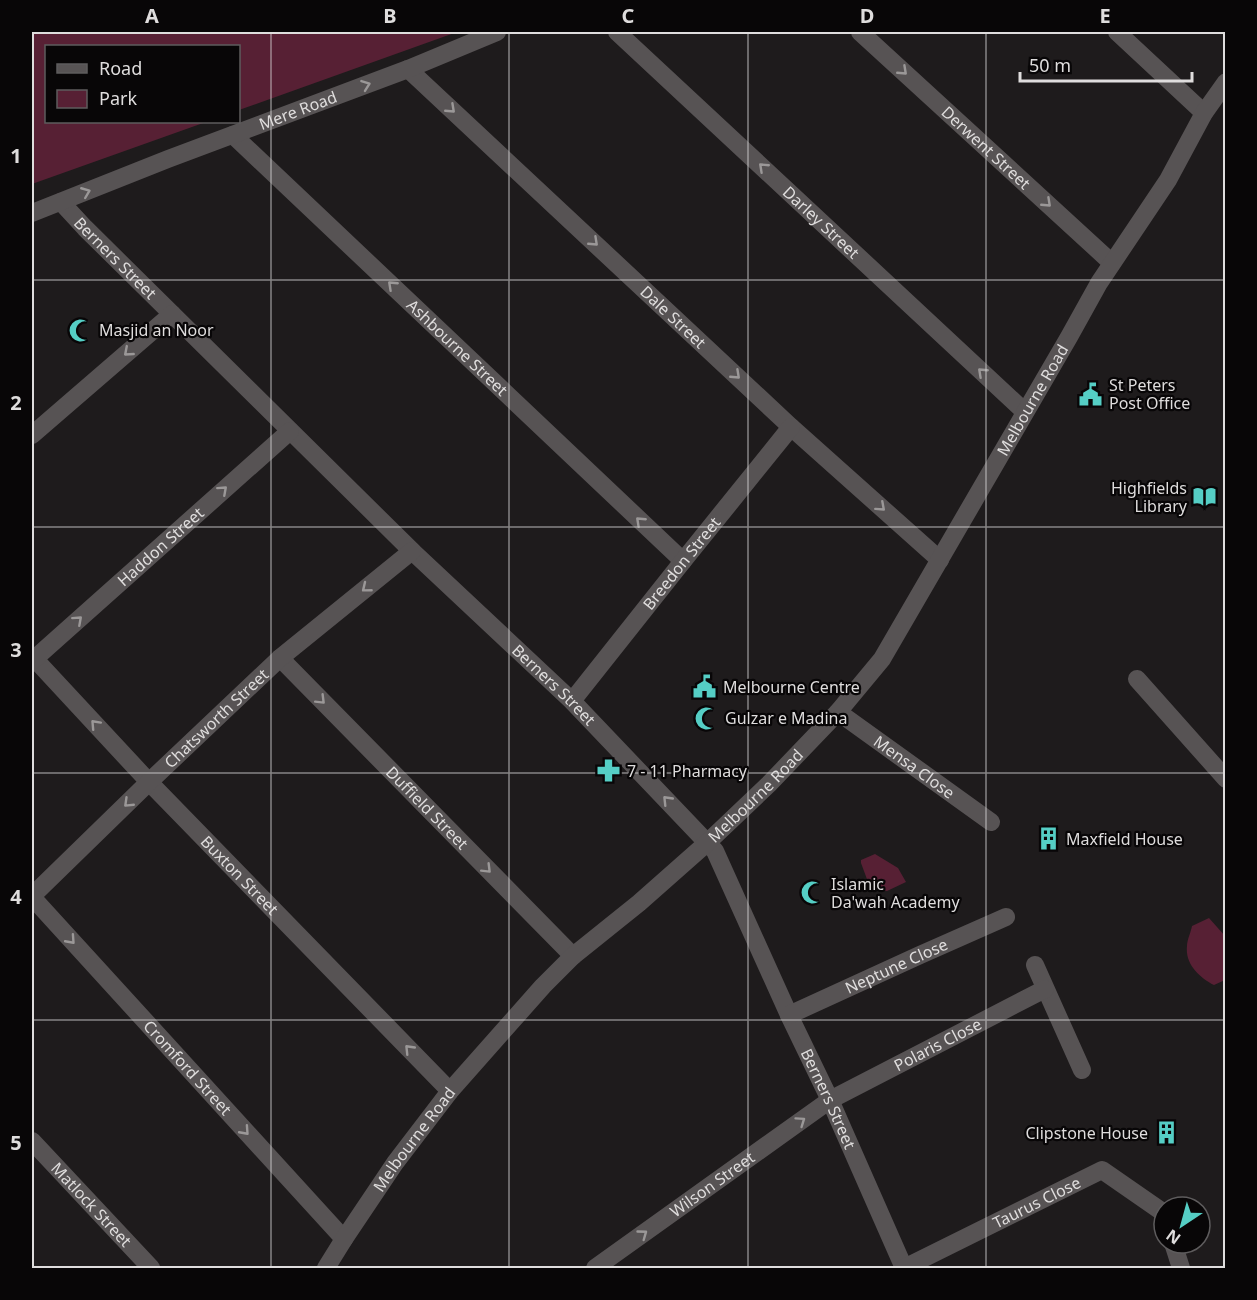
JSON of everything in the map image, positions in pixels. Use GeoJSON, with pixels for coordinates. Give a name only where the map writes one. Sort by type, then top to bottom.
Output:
{"type":"FeatureCollection","features":[{"type":"Feature","properties":{"kind":"street","name":"Mere Road"},"geometry":{"type":"LineString","coordinates":[[32,213],[408,69],[497,32]]}},
{"type":"Feature","properties":{"kind":"street","name":"Darley Street"},"geometry":{"type":"LineString","coordinates":[[617,32],[1025,412]]}},
{"type":"Feature","properties":{"kind":"street","name":"Derwent Street"},"geometry":{"type":"LineString","coordinates":[[860,32],[1112,263]]}},
{"type":"Feature","properties":{"kind":"street"},"geometry":{"type":"LineString","coordinates":[[1117,32],[1204,113]]}},
{"type":"Feature","properties":{"kind":"street","name":"Dale Street"},"geometry":{"type":"LineString","coordinates":[[408,69],[791,427],[940,560]]}},
{"type":"Feature","properties":{"kind":"street","name":"Melbourne Road"},"geometry":{"type":"LineString","coordinates":[[326,1269],[395,1163],[450,1091],[543,986],[573,957],[708,842],[770,784],[838,712],[882,659],[1093,292],[1168,180],[1204,113],[1226,82]]}},
{"type":"Feature","properties":{"kind":"street","name":"Ashbourne Street"},"geometry":{"type":"LineString","coordinates":[[233,135],[683,561]]}},
{"type":"Feature","properties":{"kind":"street","name":"Berners Street"},"geometry":{"type":"LineString","coordinates":[[61,202],[412,551],[572,702],[708,842],[715,851],[830,1100],[904,1268]]}},
{"type":"Feature","properties":{"kind":"street"},"geometry":{"type":"LineString","coordinates":[[32,435],[172,314]]}},
{"type":"Feature","properties":{"kind":"street","name":"Breedon Street"},"geometry":{"type":"LineString","coordinates":[[572,702],[791,427]]}},
{"type":"Feature","properties":{"kind":"street","name":"Haddon Street"},"geometry":{"type":"LineString","coordinates":[[32,659],[290,431]]}},
{"type":"Feature","properties":{"kind":"street","name":"Chatsworth Street"},"geometry":{"type":"LineString","coordinates":[[32,897],[280,658],[412,551]]}},
{"type":"Feature","properties":{"kind":"street","name":"Duffield Street"},"geometry":{"type":"LineString","coordinates":[[280,658],[573,957]]}},
{"type":"Feature","properties":{"kind":"street","name":"Buxton Street"},"geometry":{"type":"LineString","coordinates":[[32,659],[450,1091]]}},
{"type":"Feature","properties":{"kind":"street"},"geometry":{"type":"LineString","coordinates":[[1137,679],[1226,779]]}},
{"type":"Feature","properties":{"kind":"street","name":"Mensa Close"},"geometry":{"type":"LineString","coordinates":[[838,712],[991,822]]}},
{"type":"Feature","properties":{"kind":"street","name":"Cromford Street"},"geometry":{"type":"LineString","coordinates":[[32,897],[344,1239]]}},
{"type":"Feature","properties":{"kind":"street","name":"Neptune Close"},"geometry":{"type":"LineString","coordinates":[[789,1015],[1006,917]]}},
{"type":"Feature","properties":{"kind":"street"},"geometry":{"type":"LineString","coordinates":[[1035,965],[1082,1070]]}},
{"type":"Feature","properties":{"kind":"street","name":"Polaris Close"},"geometry":{"type":"LineString","coordinates":[[830,1100],[1046,989]]}},
{"type":"Feature","properties":{"kind":"street","name":"Wilson Street"},"geometry":{"type":"LineString","coordinates":[[595,1269],[830,1100]]}},
{"type":"Feature","properties":{"kind":"street","name":"Matlock Street"},"geometry":{"type":"LineString","coordinates":[[32,1141],[151,1269]]}},
{"type":"Feature","properties":{"kind":"street","name":"Taurus Close"},"geometry":{"type":"LineString","coordinates":[[904,1268],[1102,1170],[1152,1205]]}},
{"type":"Feature","properties":{"kind":"green space"},"geometry":{"type":"Polygon","coordinates":[[[32,32],[457,32],[240,110],[240,45],[45,45],[45,123],[203,123],[32,184],[32,32]]]}},
{"type":"Feature","properties":{"kind":"green space"},"geometry":{"type":"Polygon","coordinates":[[[875,854],[898,868],[906,882],[887,891],[871,890],[861,860],[875,854]]]}},
{"type":"Feature","properties":{"kind":"green space"},"geometry":{"type":"Polygon","coordinates":[[[1209,918],[1225,936],[1225,980],[1214,985],[1194,969],[1187,953],[1192,926],[1209,918]]]}},
{"type":"Feature","properties":{"kind":"place","name":"Masjid an Noor"},"geometry":{"type":"Point","coordinates":[81,330]}},
{"type":"Feature","properties":{"kind":"place","name":"St Peters Post Office"},"geometry":{"type":"Point","coordinates":[1091,394]}},
{"type":"Feature","properties":{"kind":"place","name":"Highfields Library"},"geometry":{"type":"Point","coordinates":[1205,497]}},
{"type":"Feature","properties":{"kind":"place","name":"Melbourne Centre"},"geometry":{"type":"Point","coordinates":[705,687]}},
{"type":"Feature","properties":{"kind":"place","name":"Gulzar e Madina"},"geometry":{"type":"Point","coordinates":[707,718]}},
{"type":"Feature","properties":{"kind":"place","name":"7 - 11 Pharmacy"},"geometry":{"type":"Point","coordinates":[609,771]}},
{"type":"Feature","properties":{"kind":"place","name":"Maxfield House"},"geometry":{"type":"Point","coordinates":[1048,839]}},
{"type":"Feature","properties":{"kind":"place","name":"Islamic Da'wah Academy"},"geometry":{"type":"Point","coordinates":[813,893]}},
{"type":"Feature","properties":{"kind":"place","name":"Clipstone House"},"geometry":{"type":"Point","coordinates":[1166,1133]}}]}
